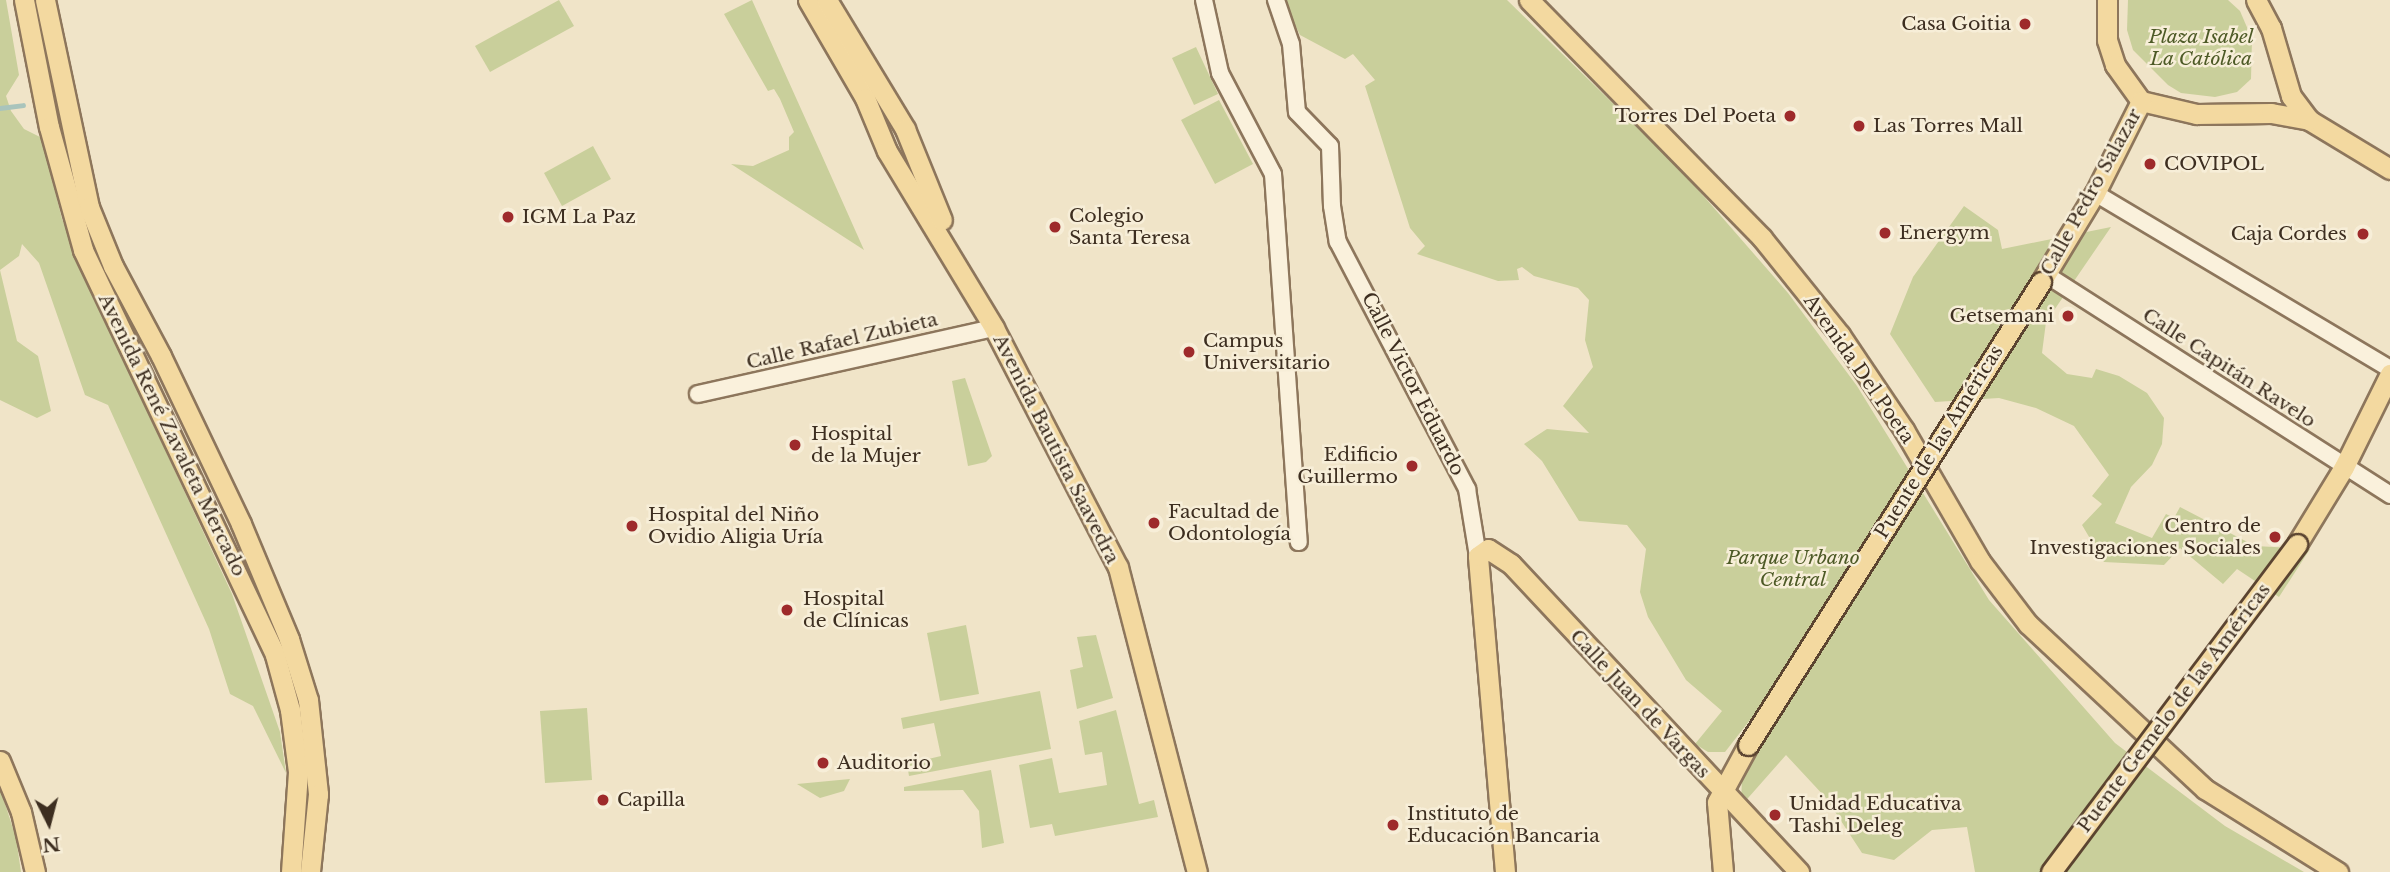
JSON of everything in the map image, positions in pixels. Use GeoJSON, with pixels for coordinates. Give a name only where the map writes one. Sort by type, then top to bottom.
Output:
{"type":"FeatureCollection","features":[{"type":"Feature","properties":{"kind":"main road","name":"Avenida René Zavaleta Mercado"},"geometry":{"type":"LineString","coordinates":[[24,0],[49,127],[83,250],[275,655],[290,710],[298,772],[290,872]]}},
{"type":"Feature","properties":{"kind":"main road","name":"Avenida René Zavaleta Mercado"},"geometry":{"type":"LineString","coordinates":[[45,0],[89,207],[113,266],[161,356],[241,524],[289,639],[308,700],[318,794],[310,872]]}},
{"type":"Feature","properties":{"kind":"main road","name":"Avenida Bautista Saavedra"},"geometry":{"type":"LineString","coordinates":[[808,0],[865,98],[887,151],[994,328],[1118,567],[1198,872]]}},
{"type":"Feature","properties":{"kind":"main road","name":"Avenida Bautista Saavedra"},"geometry":{"type":"LineString","coordinates":[[827,0],[905,129],[965,276]]}},
{"type":"Feature","properties":{"kind":"main road","name":"Avenida Del Poeta"},"geometry":{"type":"LineString","coordinates":[[1529,0],[1744,219],[1831,324],[1904,430],[1980,561],[2028,624],[2205,789],[2338,872]]}},
{"type":"Feature","properties":{"kind":"main road"},"geometry":{"type":"LineString","coordinates":[[2107,0],[2107,40],[2115,65],[2141,101],[2196,114],[2271,113],[2309,120],[2390,169]]}},
{"type":"Feature","properties":{"kind":"main road"},"geometry":{"type":"LineString","coordinates":[[2259,3],[2291,96],[2309,120]]}},
{"type":"Feature","properties":{"kind":"main road","name":"Calle Pedro Salazar"},"geometry":{"type":"LineString","coordinates":[[2043,278],[2095,193],[2141,101]]}},
{"type":"Feature","properties":{"kind":"main road","name":"Puente de las Américas"},"geometry":{"type":"LineString","coordinates":[[1720,791],[2043,278]]}},
{"type":"Feature","properties":{"kind":"main road","name":"Puente Gemelo de las Américas"},"geometry":{"type":"LineString","coordinates":[[2051,872],[2297,544],[2344,467],[2390,374]]}},
{"type":"Feature","properties":{"kind":"main road","name":"Calle Juan de Vargas"},"geometry":{"type":"LineString","coordinates":[[1478,556],[1494,550],[1505,558],[1720,791],[1799,872]]}},
{"type":"Feature","properties":{"kind":"main road","name":"Calle Victor Eduardo"},"geometry":{"type":"LineString","coordinates":[[1478,556],[1505,872]]}},
{"type":"Feature","properties":{"kind":"main road"},"geometry":{"type":"LineString","coordinates":[[0,761],[21,812],[35,872]]}},
{"type":"Feature","properties":{"kind":"main road"},"geometry":{"type":"LineString","coordinates":[[1720,791],[1717,811],[1723,872]]}},
{"type":"Feature","properties":{"kind":"street"},"geometry":{"type":"LineString","coordinates":[[1204,0],[1220,74],[1273,174],[1299,542]]}},
{"type":"Feature","properties":{"kind":"street","name":"Calle Victor Eduardo"},"geometry":{"type":"LineString","coordinates":[[1276,0],[1291,44],[1297,112],[1330,146],[1332,206],[1338,242],[1467,489],[1478,556]]}},
{"type":"Feature","properties":{"kind":"street"},"geometry":{"type":"LineString","coordinates":[[2095,193],[2390,369]]}},
{"type":"Feature","properties":{"kind":"street","name":"Calle Capitán Ravelo"},"geometry":{"type":"LineString","coordinates":[[2043,278],[2390,495]]}},
{"type":"Feature","properties":{"kind":"street","name":"Calle Rafael Zubieta"},"geometry":{"type":"LineString","coordinates":[[698,394],[994,328]]}},
{"type":"Feature","properties":{"kind":"green space"},"geometry":{"type":"Polygon","coordinates":[[[0,0],[6,0],[19,75],[6,96],[11,111],[24,129],[42,138],[62,219],[91,290],[232,594],[280,732],[286,773],[253,706],[230,694],[209,629],[108,405],[85,395],[39,263],[22,244],[19,256],[0,270],[0,0]]]}},
{"type":"Feature","properties":{"kind":"green space"},"geometry":{"type":"Polygon","coordinates":[[[559,0],[574,26],[490,72],[475,46],[559,0]]]}},
{"type":"Feature","properties":{"kind":"green space"},"geometry":{"type":"Polygon","coordinates":[[[752,0],[864,250],[731,164],[753,166],[789,150],[789,137],[794,132],[780,99],[774,89],[768,91],[724,14],[752,0]]]}},
{"type":"Feature","properties":{"kind":"green space","name":"Parque Urbano Central"},"geometry":{"type":"Polygon","coordinates":[[[1283,0],[1507,0],[1680,169],[1788,293],[1857,386],[1989,600],[2115,743],[2225,826],[2304,872],[1975,872],[1967,827],[1932,830],[1894,860],[1862,853],[1826,798],[1786,755],[1741,806],[1742,777],[1779,719],[1750,720],[1725,752],[1708,752],[1695,744],[1722,711],[1686,680],[1648,617],[1640,592],[1646,549],[1627,525],[1579,521],[1542,461],[1524,444],[1547,429],[1589,433],[1563,406],[1593,367],[1585,340],[1589,300],[1578,288],[1534,276],[1522,267],[1517,269],[1519,280],[1498,281],[1417,254],[1425,246],[1410,228],[1365,86],[1375,80],[1353,54],[1345,59],[1300,35],[1283,0]]]}},
{"type":"Feature","properties":{"kind":"green space","name":"Plaza Isabel La Católica"},"geometry":{"type":"Polygon","coordinates":[[[2128,0],[2228,0],[2240,11],[2252,39],[2251,79],[2237,92],[2215,97],[2181,93],[2168,85],[2133,50],[2127,30],[2128,0]]]}},
{"type":"Feature","properties":{"kind":"green space"},"geometry":{"type":"Polygon","coordinates":[[[1196,47],[1218,94],[1194,105],[1172,58],[1196,47]]]}},
{"type":"Feature","properties":{"kind":"green space"},"geometry":{"type":"Polygon","coordinates":[[[1219,100],[1253,164],[1215,184],[1181,120],[1219,100]]]}},
{"type":"Feature","properties":{"kind":"green space"},"geometry":{"type":"Polygon","coordinates":[[[593,146],[611,179],[562,206],[544,173],[593,146]]]}},
{"type":"Feature","properties":{"kind":"green space"},"geometry":{"type":"Polygon","coordinates":[[[1964,206],[1998,230],[2002,249],[2111,227],[2046,322],[2042,353],[2067,374],[2092,378],[2096,369],[2119,376],[2147,393],[2164,418],[2162,444],[2152,465],[2131,487],[2115,523],[2152,538],[2166,514],[2174,518],[2180,507],[2255,546],[2310,549],[2279,597],[2237,569],[2223,584],[2180,548],[2164,565],[2104,562],[2082,525],[2102,504],[2092,496],[2109,475],[2074,426],[2036,408],[1999,398],[1935,402],[1890,334],[1913,277],[1964,206]]]}},
{"type":"Feature","properties":{"kind":"green space"},"geometry":{"type":"Polygon","coordinates":[[[0,270],[17,341],[38,356],[51,411],[37,418],[0,400],[0,270]]]}},
{"type":"Feature","properties":{"kind":"green space"},"geometry":{"type":"Polygon","coordinates":[[[965,378],[992,456],[986,462],[968,466],[952,381],[965,378]]]}},
{"type":"Feature","properties":{"kind":"green space"},"geometry":{"type":"Polygon","coordinates":[[[966,625],[979,694],[940,701],[927,633],[966,625]]]}},
{"type":"Feature","properties":{"kind":"green space"},"geometry":{"type":"Polygon","coordinates":[[[1096,635],[1113,698],[1077,709],[1070,670],[1083,667],[1077,637],[1096,635]]]}},
{"type":"Feature","properties":{"kind":"green space"},"geometry":{"type":"Polygon","coordinates":[[[1040,691],[1051,749],[909,776],[907,764],[941,756],[934,723],[903,729],[901,718],[1040,691]]]}},
{"type":"Feature","properties":{"kind":"green space"},"geometry":{"type":"Polygon","coordinates":[[[587,708],[592,780],[545,783],[540,711],[587,708]]]}},
{"type":"Feature","properties":{"kind":"green space"},"geometry":{"type":"Polygon","coordinates":[[[1116,710],[1139,804],[1154,800],[1158,817],[1055,836],[1052,824],[1030,828],[1019,765],[1052,758],[1059,793],[1107,785],[1102,752],[1085,755],[1079,721],[1116,710]]]}},
{"type":"Feature","properties":{"kind":"green space"},"geometry":{"type":"Polygon","coordinates":[[[991,770],[1004,843],[982,848],[979,811],[963,790],[904,791],[904,787],[991,770]]]}},
{"type":"Feature","properties":{"kind":"green space"},"geometry":{"type":"Polygon","coordinates":[[[850,779],[844,791],[820,798],[797,784],[850,779]]]}},
{"type":"Feature","properties":{"kind":"green space"},"geometry":{"type":"Polygon","coordinates":[[[0,788],[16,838],[21,872],[0,872],[0,788]]]}},
{"type":"Feature","properties":{"kind":"waterway"},"geometry":{"type":"LineString","coordinates":[[0,108],[23,105]]}},
{"type":"Feature","properties":{"kind":"place","name":"Casa Goitia"},"geometry":{"type":"Point","coordinates":[2025,24]}},
{"type":"Feature","properties":{"kind":"place","name":"Torres Del Poeta"},"geometry":{"type":"Point","coordinates":[1790,116]}},
{"type":"Feature","properties":{"kind":"place","name":"Las Torres Mall"},"geometry":{"type":"Point","coordinates":[1859,126]}},
{"type":"Feature","properties":{"kind":"place","name":"COVIPOL"},"geometry":{"type":"Point","coordinates":[2150,164]}},
{"type":"Feature","properties":{"kind":"place","name":"IGM La Paz"},"geometry":{"type":"Point","coordinates":[508,217]}},
{"type":"Feature","properties":{"kind":"place","name":"Colegio Santa Teresa"},"geometry":{"type":"Point","coordinates":[1055,227]}},
{"type":"Feature","properties":{"kind":"place","name":"Energym"},"geometry":{"type":"Point","coordinates":[1885,233]}},
{"type":"Feature","properties":{"kind":"place","name":"Caja Cordes"},"geometry":{"type":"Point","coordinates":[2363,234]}},
{"type":"Feature","properties":{"kind":"place","name":"Getsemani"},"geometry":{"type":"Point","coordinates":[2068,316]}},
{"type":"Feature","properties":{"kind":"place","name":"Campus Universitario"},"geometry":{"type":"Point","coordinates":[1189,352]}},
{"type":"Feature","properties":{"kind":"place","name":"Hospital de la Mujer"},"geometry":{"type":"Point","coordinates":[795,445]}},
{"type":"Feature","properties":{"kind":"place","name":"Edificio Guillermo"},"geometry":{"type":"Point","coordinates":[1412,466]}},
{"type":"Feature","properties":{"kind":"place","name":"Facultad de Odontología"},"geometry":{"type":"Point","coordinates":[1154,523]}},
{"type":"Feature","properties":{"kind":"place","name":"Hospital del Niño Ovidio Aligia Uría"},"geometry":{"type":"Point","coordinates":[632,526]}},
{"type":"Feature","properties":{"kind":"place","name":"Centro de Investigaciones Sociales"},"geometry":{"type":"Point","coordinates":[2275,537]}},
{"type":"Feature","properties":{"kind":"place","name":"Hospital de Clínicas"},"geometry":{"type":"Point","coordinates":[787,610]}},
{"type":"Feature","properties":{"kind":"place","name":"Auditorio"},"geometry":{"type":"Point","coordinates":[823,763]}},
{"type":"Feature","properties":{"kind":"place","name":"Capilla"},"geometry":{"type":"Point","coordinates":[603,800]}},
{"type":"Feature","properties":{"kind":"place","name":"Unidad Educativa Tashi Deleg"},"geometry":{"type":"Point","coordinates":[1775,815]}},
{"type":"Feature","properties":{"kind":"place","name":"Instituto de Educación Bancaria"},"geometry":{"type":"Point","coordinates":[1393,825]}}]}
